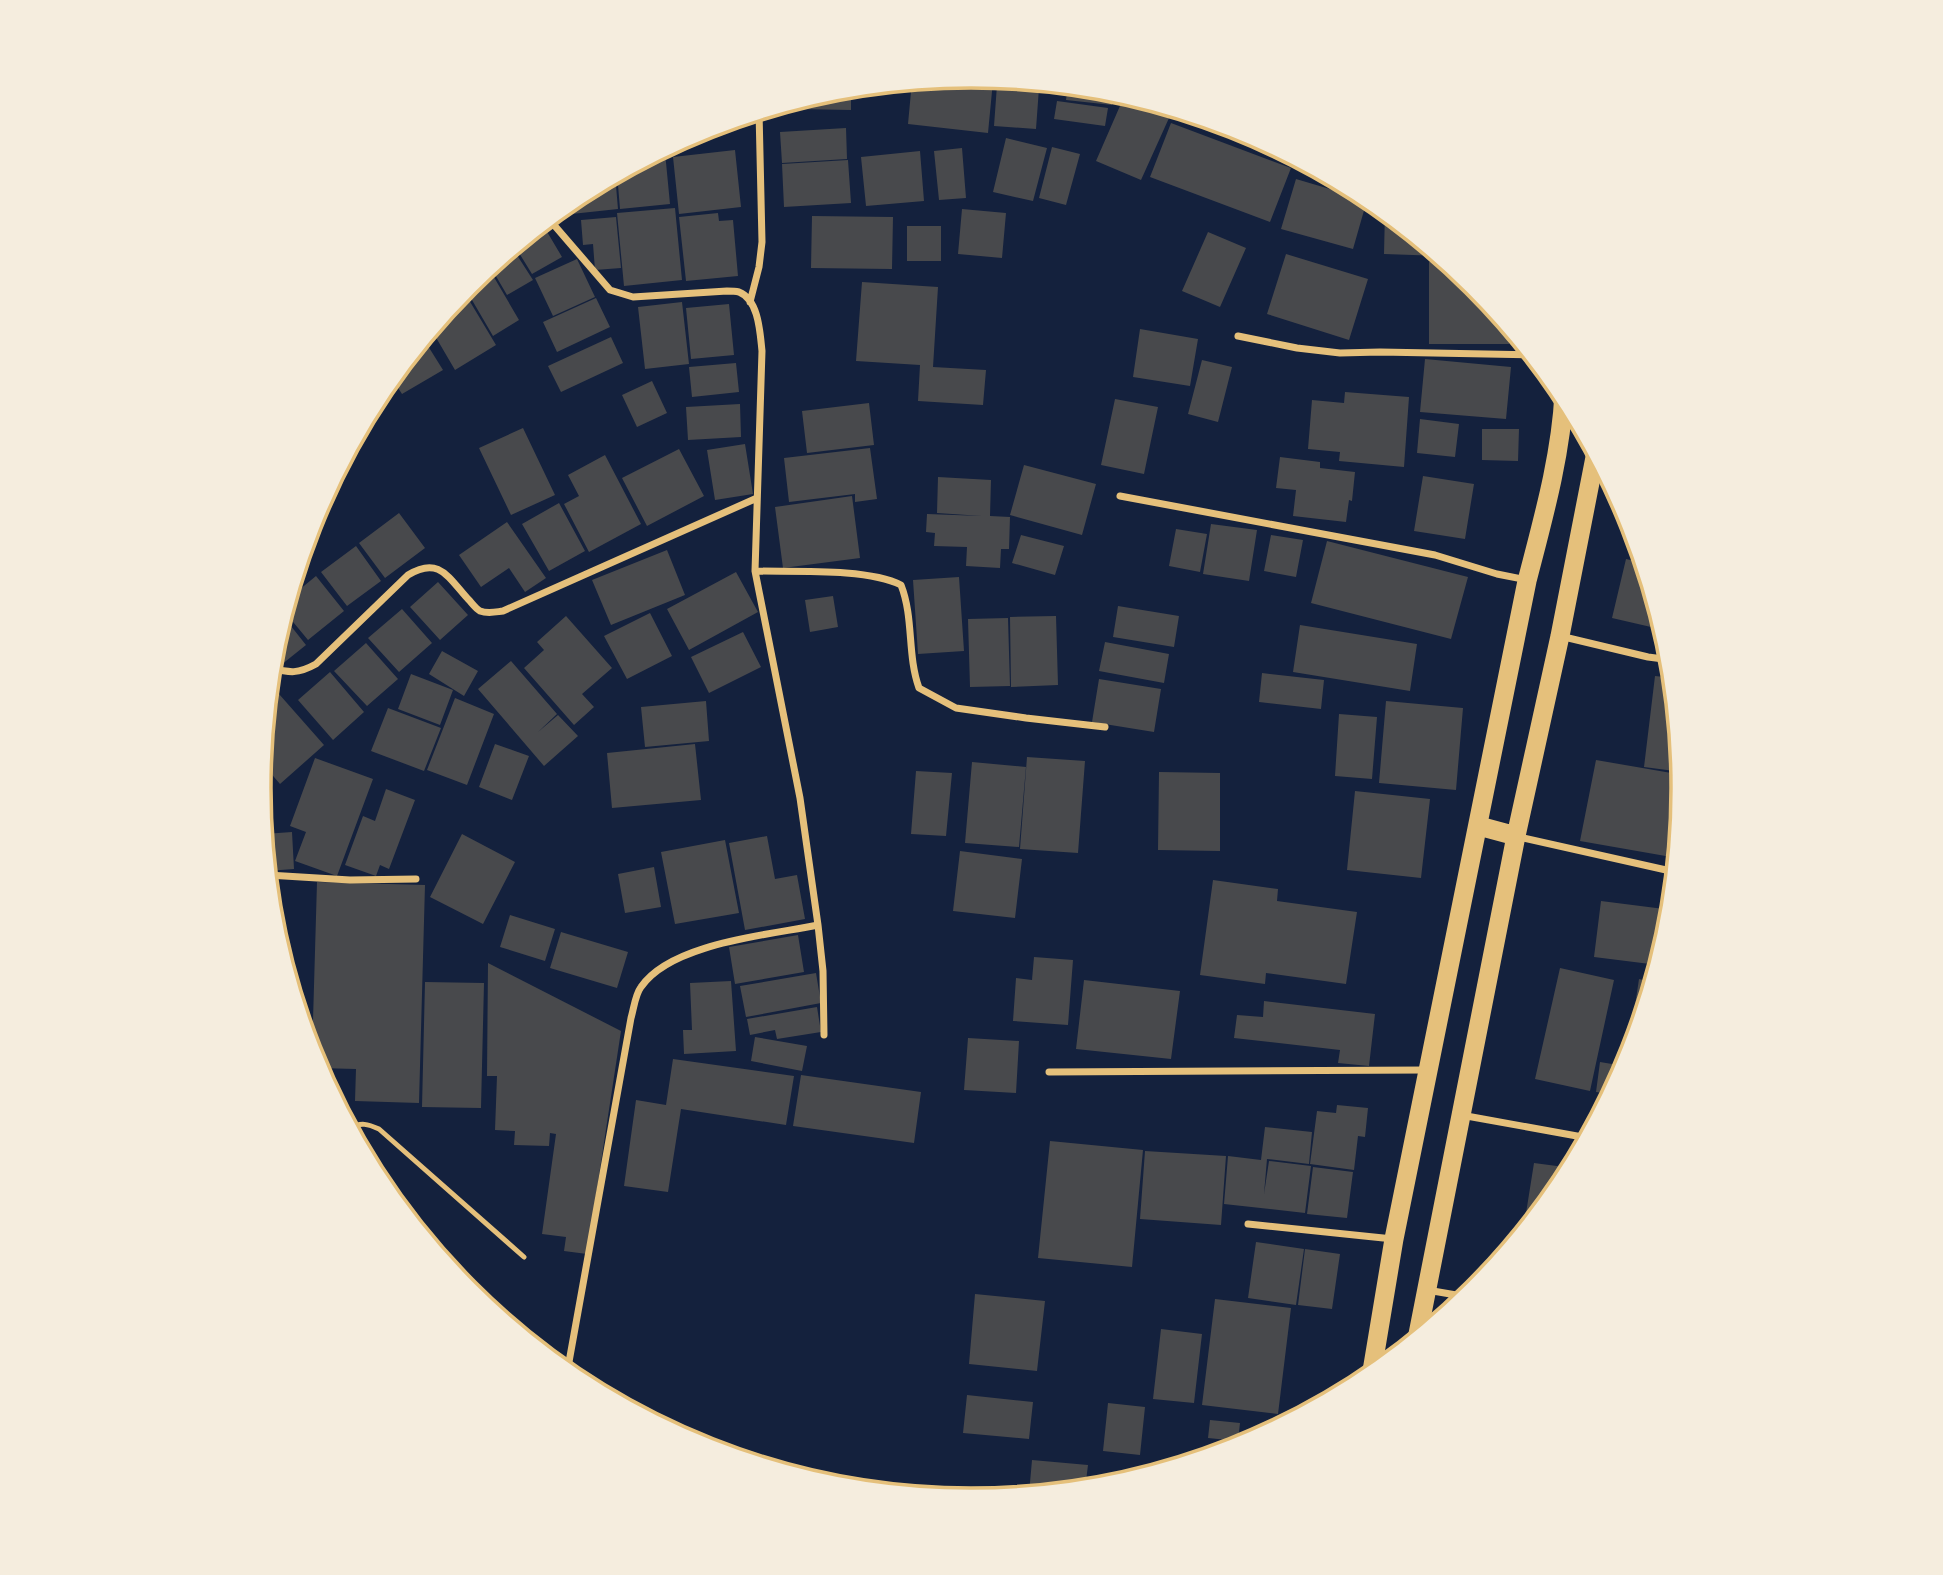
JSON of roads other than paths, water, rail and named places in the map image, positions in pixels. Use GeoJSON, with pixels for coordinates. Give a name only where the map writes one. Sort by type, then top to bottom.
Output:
{"type":"FeatureCollection","features":[{"type":"Feature","properties":{"kind":"highway"},"geometry":{"type":"LineString","coordinates":[[1374,1360],[1394,1239],[1563,414]]}},
{"type":"Feature","properties":{"kind":"highway"},"geometry":{"type":"LineString","coordinates":[[1420,1325],[1593,467]]}},
{"type":"Feature","properties":{"kind":"highway"},"geometry":{"type":"LineString","coordinates":[[1479,826],[1517,836]]}},
{"type":"Feature","properties":{"kind":"street"},"geometry":{"type":"LineString","coordinates":[[750,302],[762,242],[759,121]]}},
{"type":"Feature","properties":{"kind":"street"},"geometry":{"type":"LineString","coordinates":[[554,226],[610,290],[633,297],[727,291],[740,293],[750,302],[758,319],[762,351],[755,571],[800,798],[823,971],[824,1035]]}},
{"type":"Feature","properties":{"kind":"street"},"geometry":{"type":"LineString","coordinates":[[1238,336],[1297,348],[1340,353],[1522,355]]}},
{"type":"Feature","properties":{"kind":"street"},"geometry":{"type":"LineString","coordinates":[[1120,496],[1435,555],[1527,581]]}},
{"type":"Feature","properties":{"kind":"street"},"geometry":{"type":"LineString","coordinates":[[281,671],[303,671],[316,664],[408,575],[421,568],[430,566],[444,572],[478,610],[488,613],[503,611],[757,498]]}},
{"type":"Feature","properties":{"kind":"street"},"geometry":{"type":"LineString","coordinates":[[755,571],[858,574],[888,578],[901,585],[907,600],[913,670],[919,688],[956,708],[1105,727]]}},
{"type":"Feature","properties":{"kind":"street"},"geometry":{"type":"LineString","coordinates":[[1560,636],[1659,658]]}},
{"type":"Feature","properties":{"kind":"street"},"geometry":{"type":"LineString","coordinates":[[1517,836],[1667,870]]}},
{"type":"Feature","properties":{"kind":"street"},"geometry":{"type":"LineString","coordinates":[[277,876],[350,880],[416,879]]}},
{"type":"Feature","properties":{"kind":"street"},"geometry":{"type":"LineString","coordinates":[[570,1361],[631,1018],[639,989],[654,972],[672,961],[714,944],[818,925]]}},
{"type":"Feature","properties":{"kind":"street"},"geometry":{"type":"LineString","coordinates":[[1049,1072],[1429,1070]]}},
{"type":"Feature","properties":{"kind":"street"},"geometry":{"type":"LineString","coordinates":[[1460,1115],[1579,1136]]}},
{"type":"Feature","properties":{"kind":"street"},"geometry":{"type":"LineString","coordinates":[[1248,1224],[1394,1239]]}},
{"type":"Feature","properties":{"kind":"street"},"geometry":{"type":"LineString","coordinates":[[1426,1290],[1453,1295]]}},
{"type":"Feature","properties":{"kind":"lane"},"geometry":{"type":"LineString","coordinates":[[359,1125],[368,1124],[379,1129],[524,1257]]}}]}
